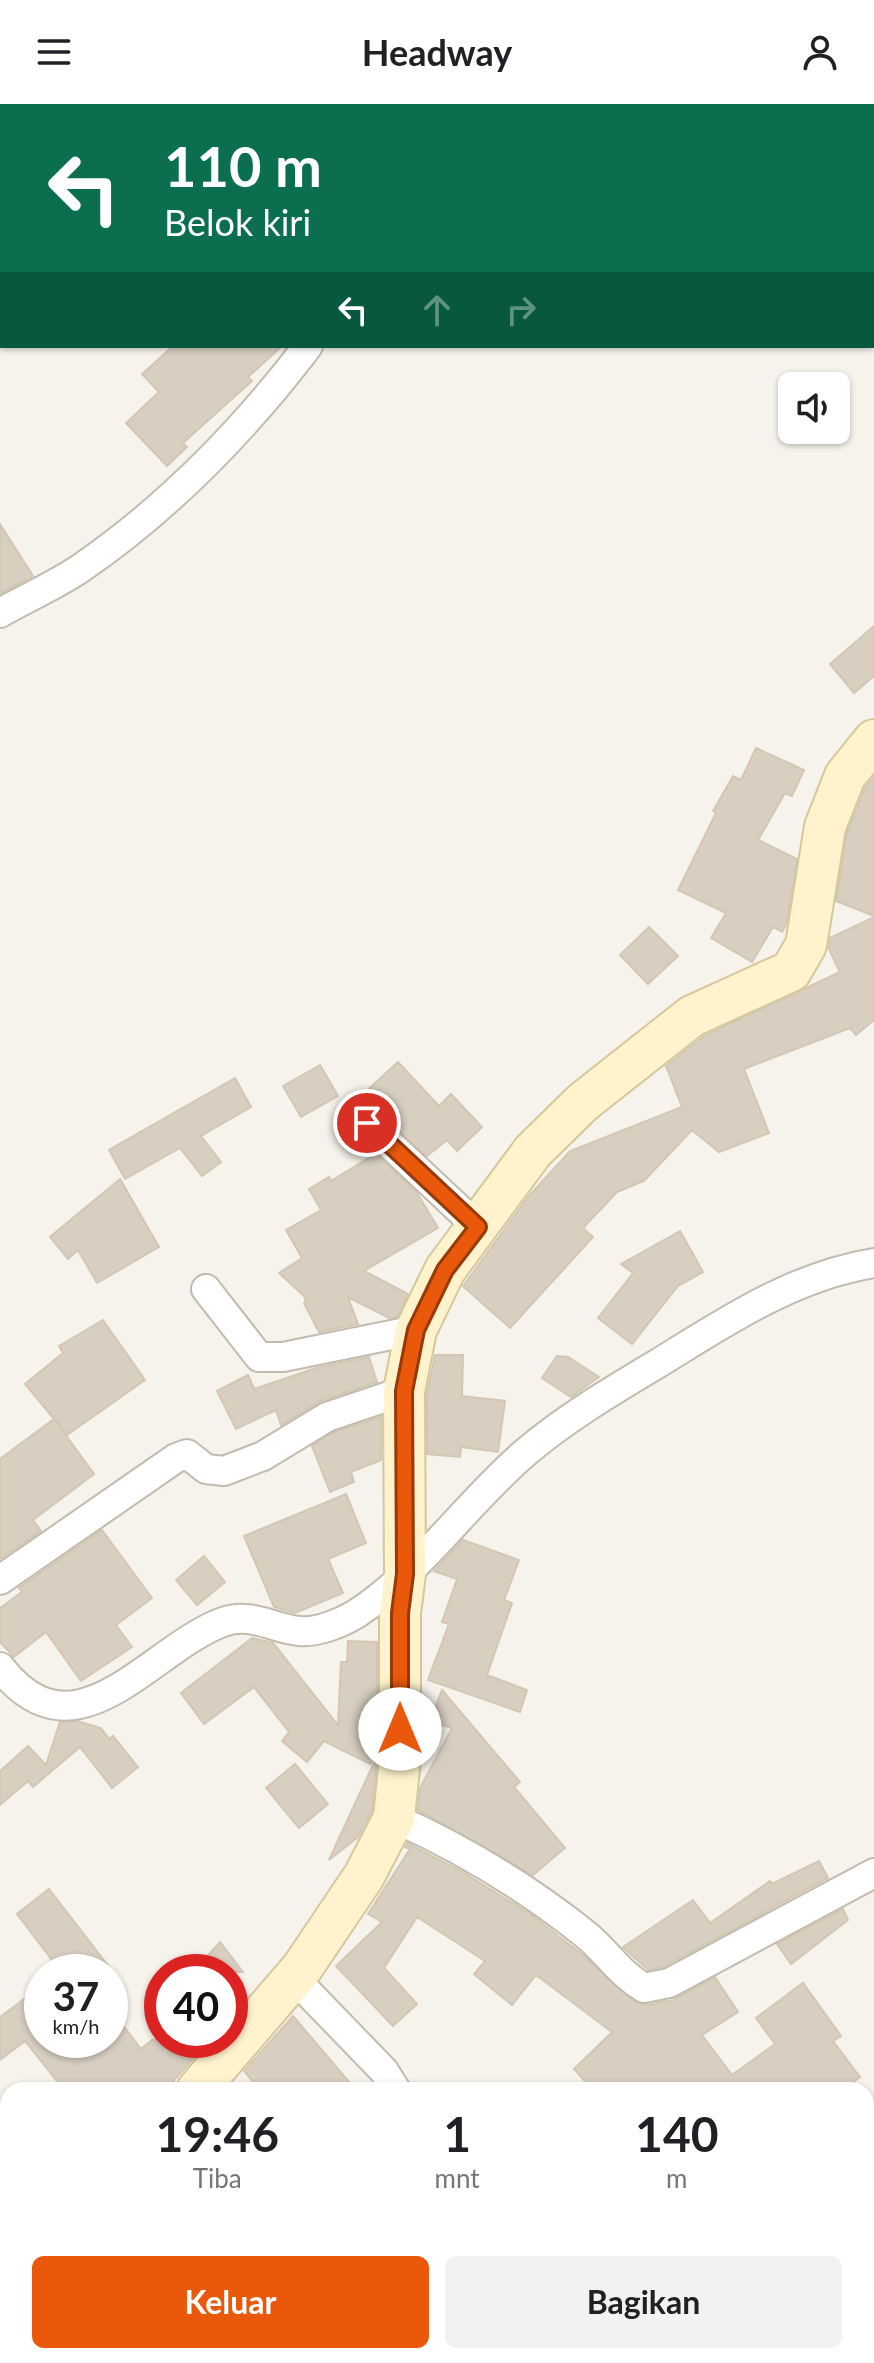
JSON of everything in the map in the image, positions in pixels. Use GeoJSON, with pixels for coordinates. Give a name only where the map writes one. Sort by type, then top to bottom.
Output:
{"type":"FeatureCollection","features":[{"type":"Feature","properties":{"kind":"street"},"geometry":{"type":"LineString","coordinates":[[0,613],[80,569],[191,480],[248,419],[306,348]]}},
{"type":"Feature","properties":{"kind":"street"},"geometry":{"type":"LineString","coordinates":[[204,2082],[294,1978],[364,1876],[394,1818],[400,1758],[400,1613],[405,1574],[404,1391],[416,1330],[445,1270],[533,1151],[583,1102],[692,1016],[791,971],[806,945],[825,827],[845,776],[874,740]]}},
{"type":"Feature","properties":{"kind":"street"},"geometry":{"type":"LineString","coordinates":[[367,1123],[478,1227]]}},
{"type":"Feature","properties":{"kind":"street"},"geometry":{"type":"LineString","coordinates":[[0,1667],[15,1687],[47,1703],[84,1705],[134,1681],[224,1621],[255,1618],[299,1631],[319,1630],[355,1615],[405,1574],[526,1452],[600,1398],[759,1301],[847,1268],[874,1263]]}},
{"type":"Feature","properties":{"kind":"street"},"geometry":{"type":"LineString","coordinates":[[206,1289],[259,1357],[283,1357],[416,1330]]}},
{"type":"Feature","properties":{"kind":"street"},"geometry":{"type":"LineString","coordinates":[[0,1580],[176,1458],[187,1454],[206,1469],[224,1471],[263,1456],[327,1417],[404,1391]]}},
{"type":"Feature","properties":{"kind":"street"},"geometry":{"type":"LineString","coordinates":[[394,1818],[460,1847],[532,1895],[588,1936],[626,1977],[644,1988],[669,1983],[874,1873]]}},
{"type":"Feature","properties":{"kind":"street"},"geometry":{"type":"LineString","coordinates":[[294,1978],[384,2071],[391,2082]]}},
{"type":"Feature","properties":{"kind":"building"},"geometry":{"type":"Polygon","coordinates":[[[171,348],[280,348],[248,377],[252,381],[183,443],[187,447],[167,466],[126,423],[159,392],[142,374],[171,348]]]}},
{"type":"Feature","properties":{"kind":"building"},"geometry":{"type":"Polygon","coordinates":[[[0,524],[33,576],[0,594],[0,524]]]}},
{"type":"Feature","properties":{"kind":"building"},"geometry":{"type":"Polygon","coordinates":[[[874,626],[874,676],[854,693],[830,664],[874,626]]]}},
{"type":"Feature","properties":{"kind":"building"},"geometry":{"type":"Polygon","coordinates":[[[756,748],[804,770],[792,796],[785,793],[758,840],[797,859],[786,925],[782,932],[773,927],[752,962],[711,938],[726,913],[678,890],[716,813],[713,811],[733,776],[741,780],[756,748]]]}},
{"type":"Feature","properties":{"kind":"building"},"geometry":{"type":"Polygon","coordinates":[[[874,777],[874,916],[836,901],[847,833],[865,788],[874,777]]]}},
{"type":"Feature","properties":{"kind":"building"},"geometry":{"type":"Polygon","coordinates":[[[874,917],[874,1020],[856,1035],[850,1028],[744,1069],[769,1133],[719,1152],[692,1130],[644,1181],[617,1192],[583,1228],[593,1237],[510,1328],[463,1286],[528,1197],[570,1151],[682,1107],[666,1066],[704,1036],[840,972],[829,949],[830,938],[874,917]]]}},
{"type":"Feature","properties":{"kind":"building"},"geometry":{"type":"Polygon","coordinates":[[[649,927],[678,956],[648,984],[620,955],[649,927]]]}},
{"type":"Feature","properties":{"kind":"building"},"geometry":{"type":"Polygon","coordinates":[[[398,1062],[439,1106],[451,1094],[482,1127],[457,1151],[447,1140],[427,1156],[360,1097],[398,1062]]]}},
{"type":"Feature","properties":{"kind":"building"},"geometry":{"type":"Polygon","coordinates":[[[320,1065],[338,1096],[301,1117],[283,1086],[320,1065]]]}},
{"type":"Feature","properties":{"kind":"building"},"geometry":{"type":"Polygon","coordinates":[[[235,1078],[251,1107],[201,1136],[221,1162],[202,1176],[180,1148],[125,1179],[109,1150],[235,1078]]]}},
{"type":"Feature","properties":{"kind":"building"},"geometry":{"type":"Polygon","coordinates":[[[375,1154],[417,1193],[438,1228],[364,1271],[408,1294],[397,1317],[389,1318],[348,1297],[358,1324],[319,1332],[304,1303],[306,1298],[279,1273],[302,1258],[286,1230],[321,1210],[309,1189],[329,1177],[331,1181],[375,1154]]]}},
{"type":"Feature","properties":{"kind":"building"},"geometry":{"type":"Polygon","coordinates":[[[120,1179],[159,1247],[97,1283],[78,1250],[68,1259],[50,1237],[120,1179]]]}},
{"type":"Feature","properties":{"kind":"building"},"geometry":{"type":"Polygon","coordinates":[[[680,1231],[703,1272],[678,1286],[632,1344],[598,1318],[633,1273],[621,1264],[680,1231]]]}},
{"type":"Feature","properties":{"kind":"building"},"geometry":{"type":"Polygon","coordinates":[[[103,1320],[145,1380],[67,1435],[25,1384],[63,1353],[59,1346],[103,1320]]]}},
{"type":"Feature","properties":{"kind":"building"},"geometry":{"type":"Polygon","coordinates":[[[435,1355],[463,1355],[462,1396],[505,1401],[498,1452],[461,1447],[460,1457],[427,1454],[427,1393],[435,1355]]]}},
{"type":"Feature","properties":{"kind":"building"},"geometry":{"type":"Polygon","coordinates":[[[557,1356],[568,1357],[599,1377],[571,1397],[542,1378],[557,1356]]]}},
{"type":"Feature","properties":{"kind":"building"},"geometry":{"type":"Polygon","coordinates":[[[369,1357],[377,1382],[321,1401],[281,1425],[276,1410],[236,1429],[217,1391],[248,1375],[254,1389],[316,1368],[369,1357]]]}},
{"type":"Feature","properties":{"kind":"building"},"geometry":{"type":"Polygon","coordinates":[[[381,1417],[381,1460],[351,1472],[354,1482],[330,1492],[312,1446],[334,1432],[381,1417]]]}},
{"type":"Feature","properties":{"kind":"building"},"geometry":{"type":"Polygon","coordinates":[[[54,1419],[94,1474],[33,1520],[41,1531],[0,1559],[0,1459],[54,1419]]]}},
{"type":"Feature","properties":{"kind":"building"},"geometry":{"type":"Polygon","coordinates":[[[346,1494],[366,1543],[328,1559],[343,1593],[295,1613],[274,1607],[244,1536],[346,1494]]]}},
{"type":"Feature","properties":{"kind":"building"},"geometry":{"type":"Polygon","coordinates":[[[102,1530],[152,1598],[116,1625],[132,1647],[81,1681],[46,1632],[14,1657],[0,1642],[0,1608],[22,1592],[19,1588],[102,1530]]]}},
{"type":"Feature","properties":{"kind":"building"},"geometry":{"type":"Polygon","coordinates":[[[463,1540],[519,1560],[504,1600],[512,1603],[487,1675],[527,1690],[520,1712],[428,1680],[449,1624],[442,1622],[457,1579],[434,1571],[463,1540]]]}},
{"type":"Feature","properties":{"kind":"building"},"geometry":{"type":"Polygon","coordinates":[[[204,1556],[225,1582],[197,1605],[176,1580],[204,1556]]]}},
{"type":"Feature","properties":{"kind":"building"},"geometry":{"type":"Polygon","coordinates":[[[252,1638],[273,1643],[338,1725],[341,1662],[347,1662],[348,1641],[377,1642],[377,1750],[370,1764],[324,1741],[307,1762],[282,1741],[289,1732],[254,1687],[204,1724],[181,1693],[252,1638]]]}},
{"type":"Feature","properties":{"kind":"building"},"geometry":{"type":"Polygon","coordinates":[[[442,1690],[520,1782],[514,1787],[565,1848],[533,1875],[418,1810],[420,1788],[452,1728],[430,1721],[442,1690]]]}},
{"type":"Feature","properties":{"kind":"building"},"geometry":{"type":"Polygon","coordinates":[[[77,1721],[101,1728],[109,1739],[113,1736],[138,1767],[112,1788],[80,1747],[33,1787],[28,1781],[0,1805],[0,1771],[28,1746],[46,1765],[60,1722],[77,1721]]]}},
{"type":"Feature","properties":{"kind":"building"},"geometry":{"type":"Polygon","coordinates":[[[377,1756],[372,1811],[358,1837],[329,1860],[377,1756]]]}},
{"type":"Feature","properties":{"kind":"building"},"geometry":{"type":"Polygon","coordinates":[[[295,1764],[328,1804],[299,1828],[266,1788],[295,1764]]]}},
{"type":"Feature","properties":{"kind":"building"},"geometry":{"type":"Polygon","coordinates":[[[407,1843],[461,1871],[530,1914],[583,1955],[635,2002],[647,2005],[673,2000],[715,1977],[738,2012],[702,2035],[732,2075],[775,2044],[756,2018],[803,1983],[841,2036],[833,2041],[860,2077],[853,2082],[586,2082],[574,2069],[612,2032],[536,1975],[512,2005],[474,1974],[485,1961],[417,1917],[384,1968],[417,2004],[393,2026],[336,1966],[382,1922],[368,1914],[410,1849],[405,1847],[407,1843]]]}},
{"type":"Feature","properties":{"kind":"building"},"geometry":{"type":"Polygon","coordinates":[[[819,1861],[828,1878],[663,1967],[648,1970],[623,1947],[693,1900],[710,1923],[770,1881],[772,1884],[819,1861]]]}},
{"type":"Feature","properties":{"kind":"building"},"geometry":{"type":"Polygon","coordinates":[[[49,1889],[99,1954],[47,1954],[17,1914],[49,1889]]]}},
{"type":"Feature","properties":{"kind":"building"},"geometry":{"type":"Polygon","coordinates":[[[843,1909],[848,1920],[791,1964],[777,1944],[843,1909]]]}},
{"type":"Feature","properties":{"kind":"building"},"geometry":{"type":"Polygon","coordinates":[[[220,1942],[229,1954],[209,1954],[220,1942]]]}},
{"type":"Feature","properties":{"kind":"building"},"geometry":{"type":"Polygon","coordinates":[[[24,1999],[24,2042],[0,2060],[0,2017],[24,1999]]]}},
{"type":"Feature","properties":{"kind":"building"},"geometry":{"type":"Polygon","coordinates":[[[293,2016],[349,2082],[253,2082],[244,2071],[293,2016]]]}},
{"type":"Feature","properties":{"kind":"building"},"geometry":{"type":"Polygon","coordinates":[[[128,2032],[141,2049],[144,2047],[144,2058],[194,2058],[174,2082],[58,2082],[39,2058],[128,2058],[128,2032]]]}},
{"type":"Feature","properties":{"kind":"route"},"geometry":{"type":"LineString","coordinates":[[367,1123],[433,1181],[478,1227],[445,1270],[416,1330],[404,1391],[405,1574],[400,1613],[400,1729]]}}]}
